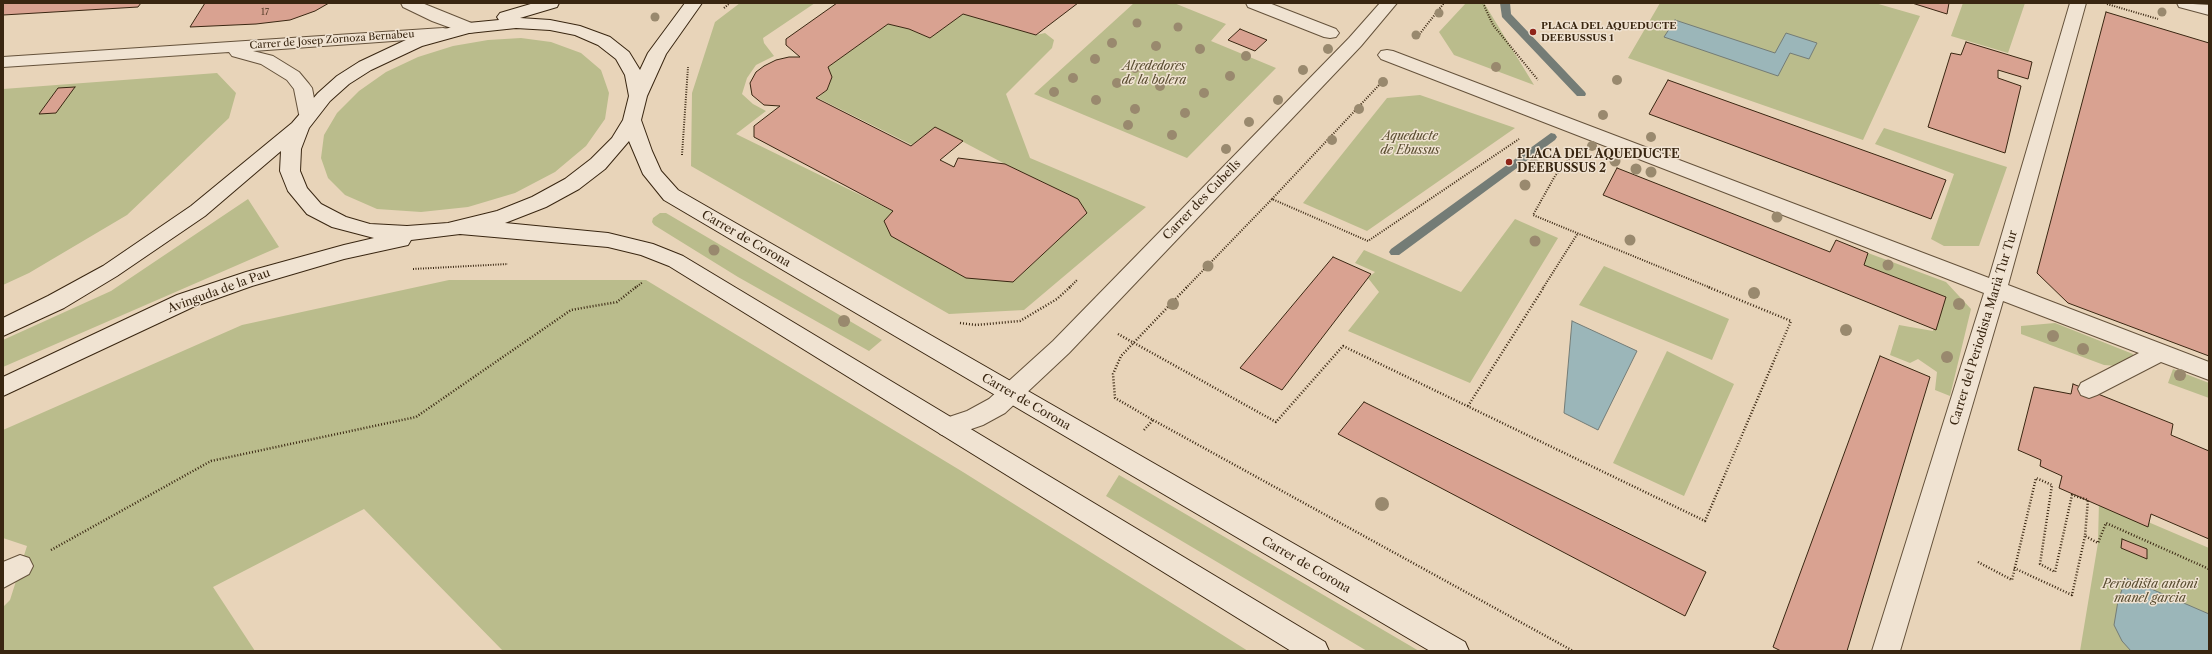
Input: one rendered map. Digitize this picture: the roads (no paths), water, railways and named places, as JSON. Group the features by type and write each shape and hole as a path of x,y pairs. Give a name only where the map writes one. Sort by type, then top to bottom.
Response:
{"street":[{"path":"409,3 438,17 474,27 551,3"},
{"path":"455,229 502,217 539,202 572,184 598,164 619,142 632,120 638,96 657,53 694,3"},
{"path":"1254,3 1330,33"},
{"name":"Carrer des Cubells","path":"948,427 975,418 997,406 1061,347 1088,317 1355,42 1389,3"},
{"name":"Carrer del Periodista Marià Tur Tur","path":"1886,651 1996,290 2078,3"},
{"path":"2185,3 2209,10"},
{"path":"3,328 56,302 110,271 157,240 216,196 304,120 343,80 365,66 396,50 443,33 474,27 516,23 550,25 580,31 604,41 623,56 634,75 638,96"},
{"name":"Carrer de Josep Zornoza Bernabeu","path":"3,62 443,33"},
{"name":"Carrer de Josep Zornoza Bernabeu","path":"221,47 267,60 293,76 303,88 304,120"},
{"path":"1393,57 2209,371"},
{"path":"304,120 291,149 290,171 298,191 314,209 339,222 370,230 407,233 455,229 520,231 608,240 646,249 676,261 1315,651"},
{"name":"Carrer de Corona","path":"632,120 642,151 653,174 671,195 1455,651"},
{"name":"Avinguda de la Pau","path":"3,387 186,301 246,280 344,252 455,229"},
{"path":"2089,389 2155,355"}],"water":[{"path":"1675,20 1775,53 1786,33 1817,43 1809,59 1790,53 1778,76 1664,37"},
{"path":"1572,321 1637,351 1598,430 1564,413"},
{"path":"2126,578 2209,614 2209,651 2131,651 2122,641 2114,625 2118,601"}],"waterway":[{"path":"1505,3 1506,15 1581,94"},
{"path":"1395,252 1551,137"}],"place":[{"name":"PLACA DEL AQUEDUCTE DEEBUSSUS 1","path":"1533,32"},
{"name":"PLACA DEL AQUEDUCTE DEEBUSSUS 2","path":"1509,162"}],"park label":[{"name":"Alrededores de la bolera","path":"1154,74"},
{"name":"Aqueducte de Ebussus","path":"1410,144"},
{"name":"Periodista antoni manel garcia","path":"2150,592"}]}
